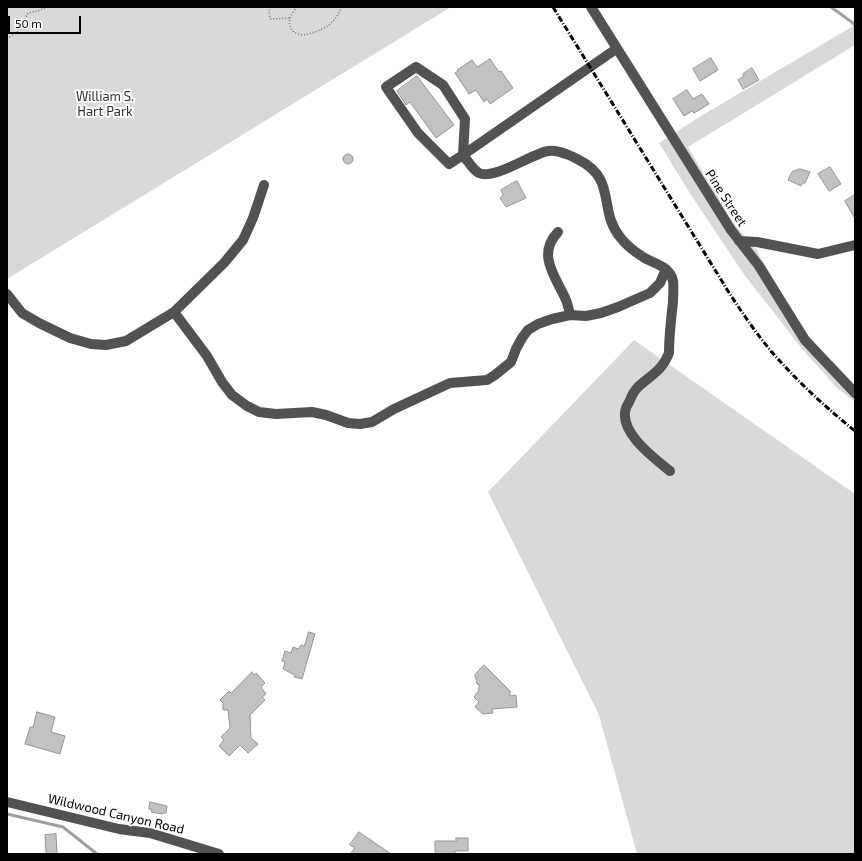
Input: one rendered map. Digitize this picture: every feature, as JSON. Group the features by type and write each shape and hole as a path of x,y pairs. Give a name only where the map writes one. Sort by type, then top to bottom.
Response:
{"street":[{"name":"Pine Street","path":"590,7 730,230 759,266 805,340 855,392"},
{"path":"616,49 463,155 449,164 418,133 386,87 416,67 443,85 465,119 463,155 474,169 480,173 490,174 513,166 537,154 549,150 567,154 584,162 594,169 602,181 609,215 620,238 644,258 666,269 673,281 669,353 659,370 633,391 625,409 625,420 629,430 646,450 670,471"},
{"path":"7,294 22,313 70,338 91,344 106,345 126,341 174,312 224,263 243,240 253,218 264,185"},
{"path":"558,232 552,238 547,249 548,262 567,302 570,315"},
{"path":"739,241 757,242 818,254 855,245"},
{"path":"174,312 207,356 222,382 232,395 247,406 260,412 276,414 312,412 348,423 360,424 372,422 394,409 450,383 487,380 511,362 516,348 528,330 538,324 552,319 570,315 586,316 601,313 650,293 660,283 666,269"},
{"name":"Wildwood Canyon Road","path":"7,802 119,829 150,833 220,854"}],"path":[{"path":"7,39 17,32 28,13 47,7"},
{"path":"271,7 269,9 269,16 271,19 290,18"},
{"path":"297,7 289,22 292,30 302,35 319,31 329,25 342,7"}],"green space":[{"name":"William S. Hart Park","path":"7,7 451,7 7,279"},
{"path":"855,25 855,45 688,147 734,224 756,249 794,317 811,341 855,385 855,402 837,388 803,350 743,273 691,195 659,143 701,116"},
{"path":"634,340 855,494 855,854 637,854 599,715 488,492"}],"building":[{"path":"711,58 718,70 700,81 693,69"},
{"path":"490,59 513,88 490,104 487,99 484,102 476,90 469,94 455,73 472,60 477,67"},
{"path":"752,68 759,80 743,89 738,80 744,76 743,74"},
{"path":"417,76 454,125 436,138 410,102 406,105 397,91"},
{"path":"687,90 693,99 702,94 709,104 694,113 692,111 684,116 673,99"},
{"path":"346,154 350,154 352,155 352,163 346,164 343,161 343,157"},
{"path":"830,167 841,184 829,191 818,174"},
{"path":"800,169 810,172 805,183 801,186 788,180 792,172"},
{"path":"517,181 526,198 506,207 500,198 503,195 501,190"},
{"path":"855,195 855,219 845,201"},
{"path":"309,632 315,634 302,679 294,677 295,675 283,669 285,662 282,661 285,651 291,653 293,647 298,649 301,645 304,646"},
{"path":"484,665 510,691 510,696 516,695 517,707 492,709 493,713 483,714 475,707 479,702 474,697 480,686 477,684 475,675"},
{"path":"252,672 254,675 256,673 265,683 261,687 266,694 262,697 265,700 250,715 251,738 258,744 248,753 240,745 229,756 219,746 224,740 221,737 230,728 228,710 223,710 223,703 220,700 229,691 231,693"},
{"path":"37,712 55,717 51,732 65,736 60,754 25,744 30,727 33,727"},
{"path":"150,802 167,806 166,813 162,814 151,812 152,810 149,809"},
{"path":"359,832 391,854 350,854 355,848 350,845"},
{"path":"56,834 57,854 46,854 45,835"},
{"path":"456,838 468,838 468,851 455,851 455,854 435,854 435,841 456,841"}],"waterway":[{"path":"831,7 855,26"},
{"path":"7,814 63,827 97,854"}],"railway":[{"path":"553,7 748,321 771,351 790,372 822,403 855,431"}]}
